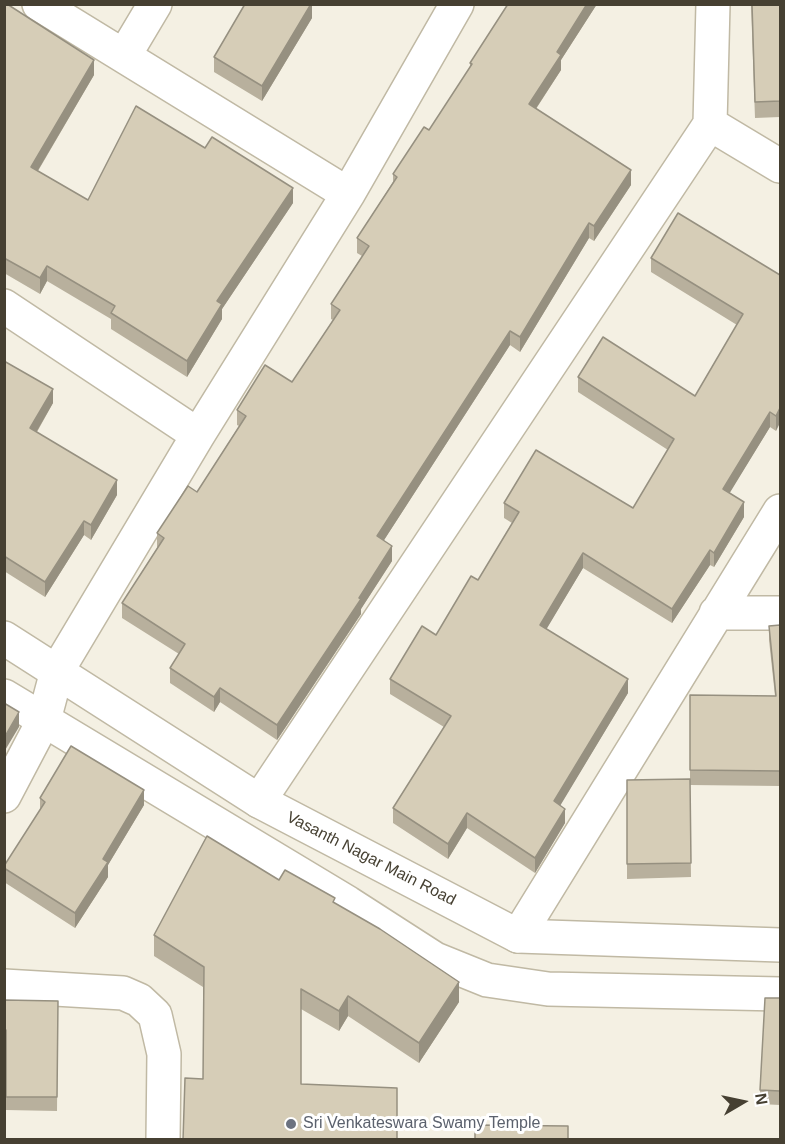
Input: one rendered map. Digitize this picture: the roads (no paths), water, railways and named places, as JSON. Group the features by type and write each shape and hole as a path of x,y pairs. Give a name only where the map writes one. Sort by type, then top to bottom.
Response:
{"street":[{"path":"39,4 348,195"},
{"path":"124,56 155,4"},
{"path":"4,796 44,720 57,671 198,435 348,195 457,4"},
{"path":"259,801 710,124 713,4"},
{"path":"710,124 780,166"},
{"path":"4,306 198,435"},
{"path":"518,936 780,511"},
{"path":"716,613 780,613"},
{"name":"Vasanth Nagar Main Road","path":"4,638 259,801 518,936 780,945"},
{"path":"4,696 348,903 435,959 487,980 548,989 780,994"},
{"path":"4,986 123,993 139,1000 155,1015 164,1054 164,1140"}],"place":[{"name":"Sri Venkateswara Swamy Temple","path":"291,1124"}]}
